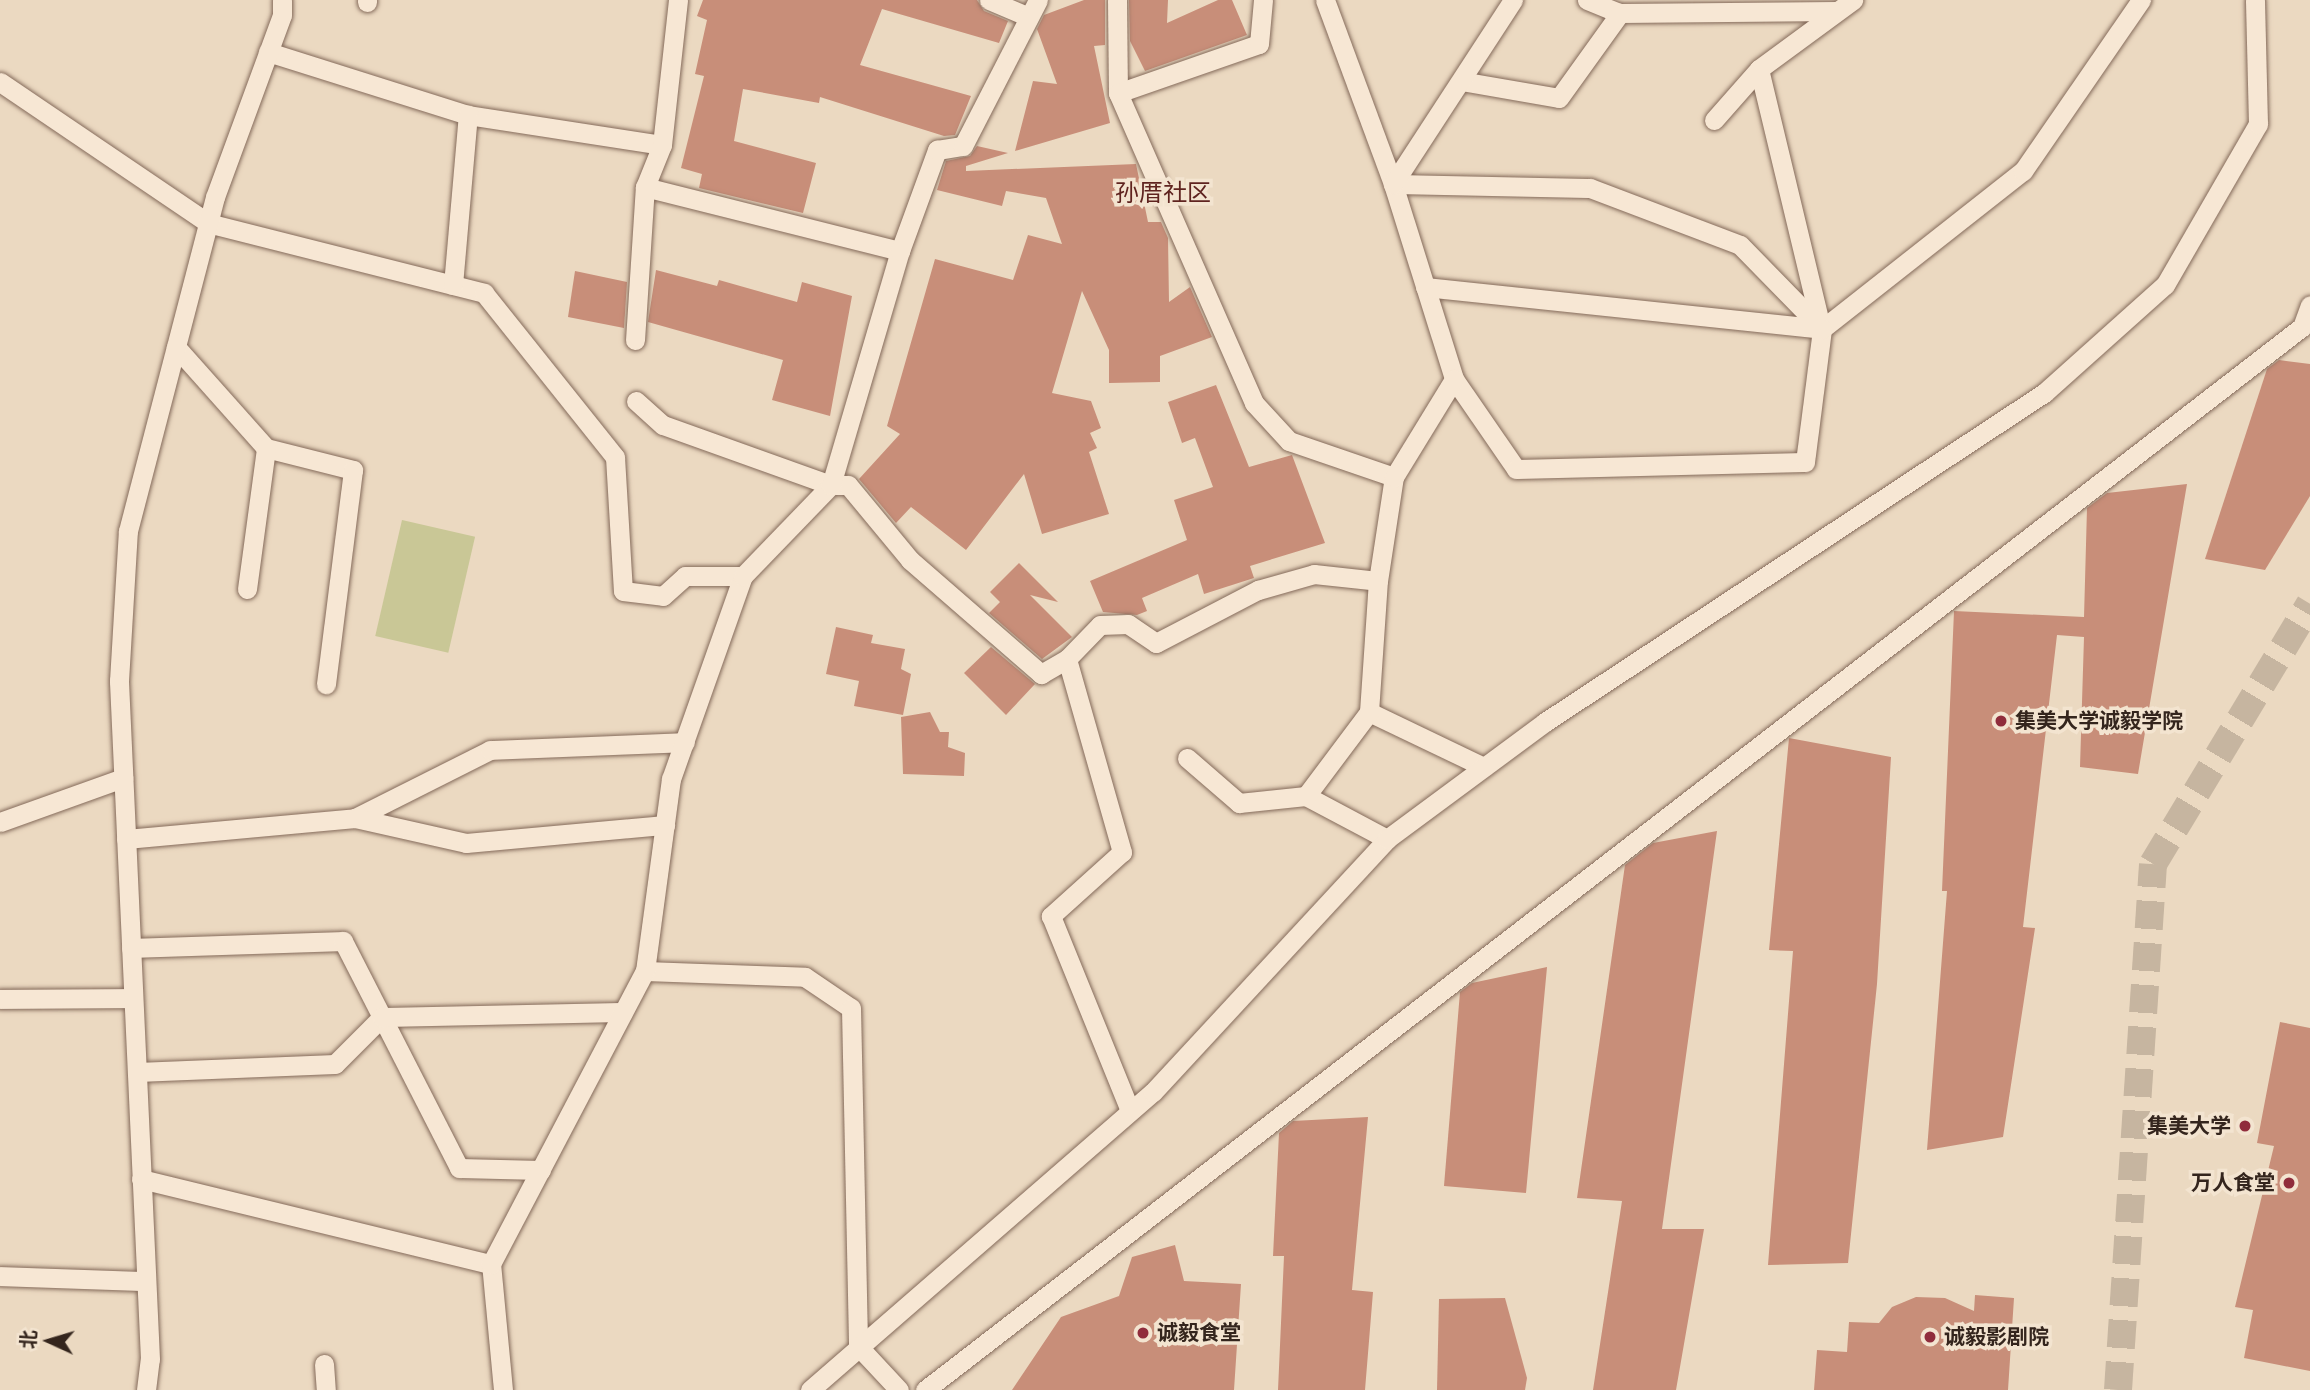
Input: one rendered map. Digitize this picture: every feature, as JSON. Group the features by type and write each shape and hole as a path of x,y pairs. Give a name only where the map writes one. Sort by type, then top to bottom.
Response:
{"street":[{"path":"146,1390 146,1281 119,681 128,531 208,223 268,52 282,0"},
{"path":"635,340 645,187 662,145 678,0"},
{"path":"503,1390 491,1264 645,971 671,779 743,576 831,485 900,251 937,150 963,146 1033,8 989,0"},
{"path":"1116,0 1118,93 1254,403 1289,441 1394,477"},
{"path":"1118,93 1259,44 1263,0"},
{"path":"1325,0 1393,184 1454,379 1516,469 1805,462 1822,329 1759,69"},
{"path":"1393,184 1513,0"},
{"path":"1587,0 1620,13 1845,6"},
{"path":"1425,287 1822,329 2024,170 2141,0"},
{"path":"810,1390 1130,1111 1387,839 1483,767 2044,393 2165,285 2258,124 2255,0"},
{"path":"1714,120 1759,69 1845,6"},
{"path":"1461,80 1559,98 1620,13"},
{"path":"268,52 468,115 662,145"},
{"path":"0,82 208,223 485,293 615,457 623,591 663,596 685,576 743,576"},
{"path":"453,285 468,115"},
{"path":"1393,184 1590,188 1740,245 1822,329"},
{"path":"645,187 900,251"},
{"path":"925,1390 2306,328 2310,305"},
{"path":"176,347 266,447 353,470 326,684"},
{"path":"1306,796 1369,712 1378,580 1394,477 1454,379"},
{"path":"636,401 663,425 831,485 848,485 910,560 1041,674 1067,659 1100,625 1128,624 1156,643 1258,590 1302,577 1378,580"},
{"path":"247,589 266,447"},
{"path":"1067,659 1122,852 1051,916 1130,1111"},
{"path":"1369,712 1483,767"},
{"path":"355,818 491,750 685,742"},
{"path":"1187,758 1239,803 1306,796 1387,839"},
{"path":"0,822 123,778"},
{"path":"126,839 355,818 466,843 665,825"},
{"path":"131,948 343,941 460,1168 541,1170"},
{"path":"645,971 805,977 851,1008 858,1346 899,1390"},
{"path":"0,999 133,998"},
{"path":"137,1072 335,1064 382,1017 623,1012"},
{"path":"142,1179 491,1264"},
{"path":"0,1276 146,1281"},
{"path":"324,1364 326,1390"}],"shaded area":[{"path":"402,520 475,537 448,653 375,636"}],"building":[{"path":"703,0 977,0 984,11 1008,21 999,43 882,9 860,65 971,96 955,135 944,136 820,97 819,103 743,89 734,141 816,163 803,213 699,188 702,174 681,168 704,76 695,74 707,20 697,16"},
{"path":"1084,0 1105,0 1105,45 1094,46 1110,123 1015,151 1033,81 1057,84 1037,29 1044,15"},
{"path":"1129,0 1168,0 1167,23 1218,0 1232,0 1247,35 1145,71 1130,41"},
{"path":"977,146 1008,153 966,166 966,171 1136,164 1148,222 1161,222 1168,238 1169,302 1190,287 1212,337 1160,356 1160,382 1109,383 1109,350 1082,291 1052,393 1091,401 1101,428 1090,433 1097,448 1089,452 1109,514 1042,534 1024,474 966,550 911,507 896,523 859,479 900,434 887,426 935,259 1013,280 1028,235 1062,244 1046,198 1006,191 1002,206 937,190 946,161 970,156"},
{"path":"656,270 717,286 719,280 797,302 802,282 852,296 830,416 772,400 783,360 648,322"},
{"path":"575,271 627,282 624,328 568,317"},
{"path":"2279,360 2310,364 2310,496 2265,570 2205,559 2267,369"},
{"path":"1216,385 1249,467 1292,455 1325,543 1250,566 1254,578 1204,594 1198,574 1142,598 1147,611 1137,615 1103,612 1090,581 1187,540 1174,500 1213,487 1195,438 1182,443 1168,402"},
{"path":"2187,484 2138,774 2080,767 2084,637 2057,635 2023,927 2035,928 2003,1137 1927,1150 1947,891 1942,891 1954,611 2084,617 2087,508 2107,493"},
{"path":"1019,563 1058,602 1030,595 1072,637 1042,659 989,613 1000,602 990,592"},
{"path":"836,627 873,635 871,643 905,649 901,669 911,674 903,715 854,706 859,681 826,674"},
{"path":"991,647 1035,684 1006,715 964,673"},
{"path":"930,712 940,732 949,732 948,747 965,753 964,776 903,774 901,717"},
{"path":"1789,738 1891,757 1877,984 1848,1263 1768,1265 1793,951 1769,950"},
{"path":"1717,831 1662,1229 1704,1229 1676,1390 1593,1390 1622,1201 1577,1198 1625,865 1653,843"},
{"path":"1547,967 1526,1193 1444,1186 1460,992 1472,983"},
{"name":"万人食堂","path":"2280,1022 2310,1028 2310,1371 2244,1358 2253,1310 2235,1307 2274,1146 2257,1143"},
{"path":"1368,1117 1352,1290 1373,1292 1365,1390 1278,1390 1284,1256 1273,1256 1279,1133 1293,1121"},
{"name":"诚毅食堂","path":"1175,1245 1184,1281 1241,1284 1234,1390 1012,1390 1061,1317 1119,1296 1132,1257"},
{"name":"诚毅影剧院","path":"1975,1295 2014,1298 2008,1390 1814,1390 1817,1350 1847,1352 1849,1322 1879,1323 1892,1307 1916,1297 1945,1298 1974,1311"},
{"path":"1505,1298 1527,1378 1525,1390 1437,1390 1439,1299"}],"tunnel":[{"path":"2118,1390 2153,864 2310,604"}],"place":[{"name":"集美大学诚毅学院","path":"2001,721"},
{"name":"集美大学","path":"2245,1126"},
{"name":"万人食堂","path":"2289,1183"},
{"name":"诚毅食堂","path":"1143,1333"},
{"name":"诚毅影剧院","path":"1930,1337"}],"district":[{"name":"孙厝社区","path":"1163,193"}]}
